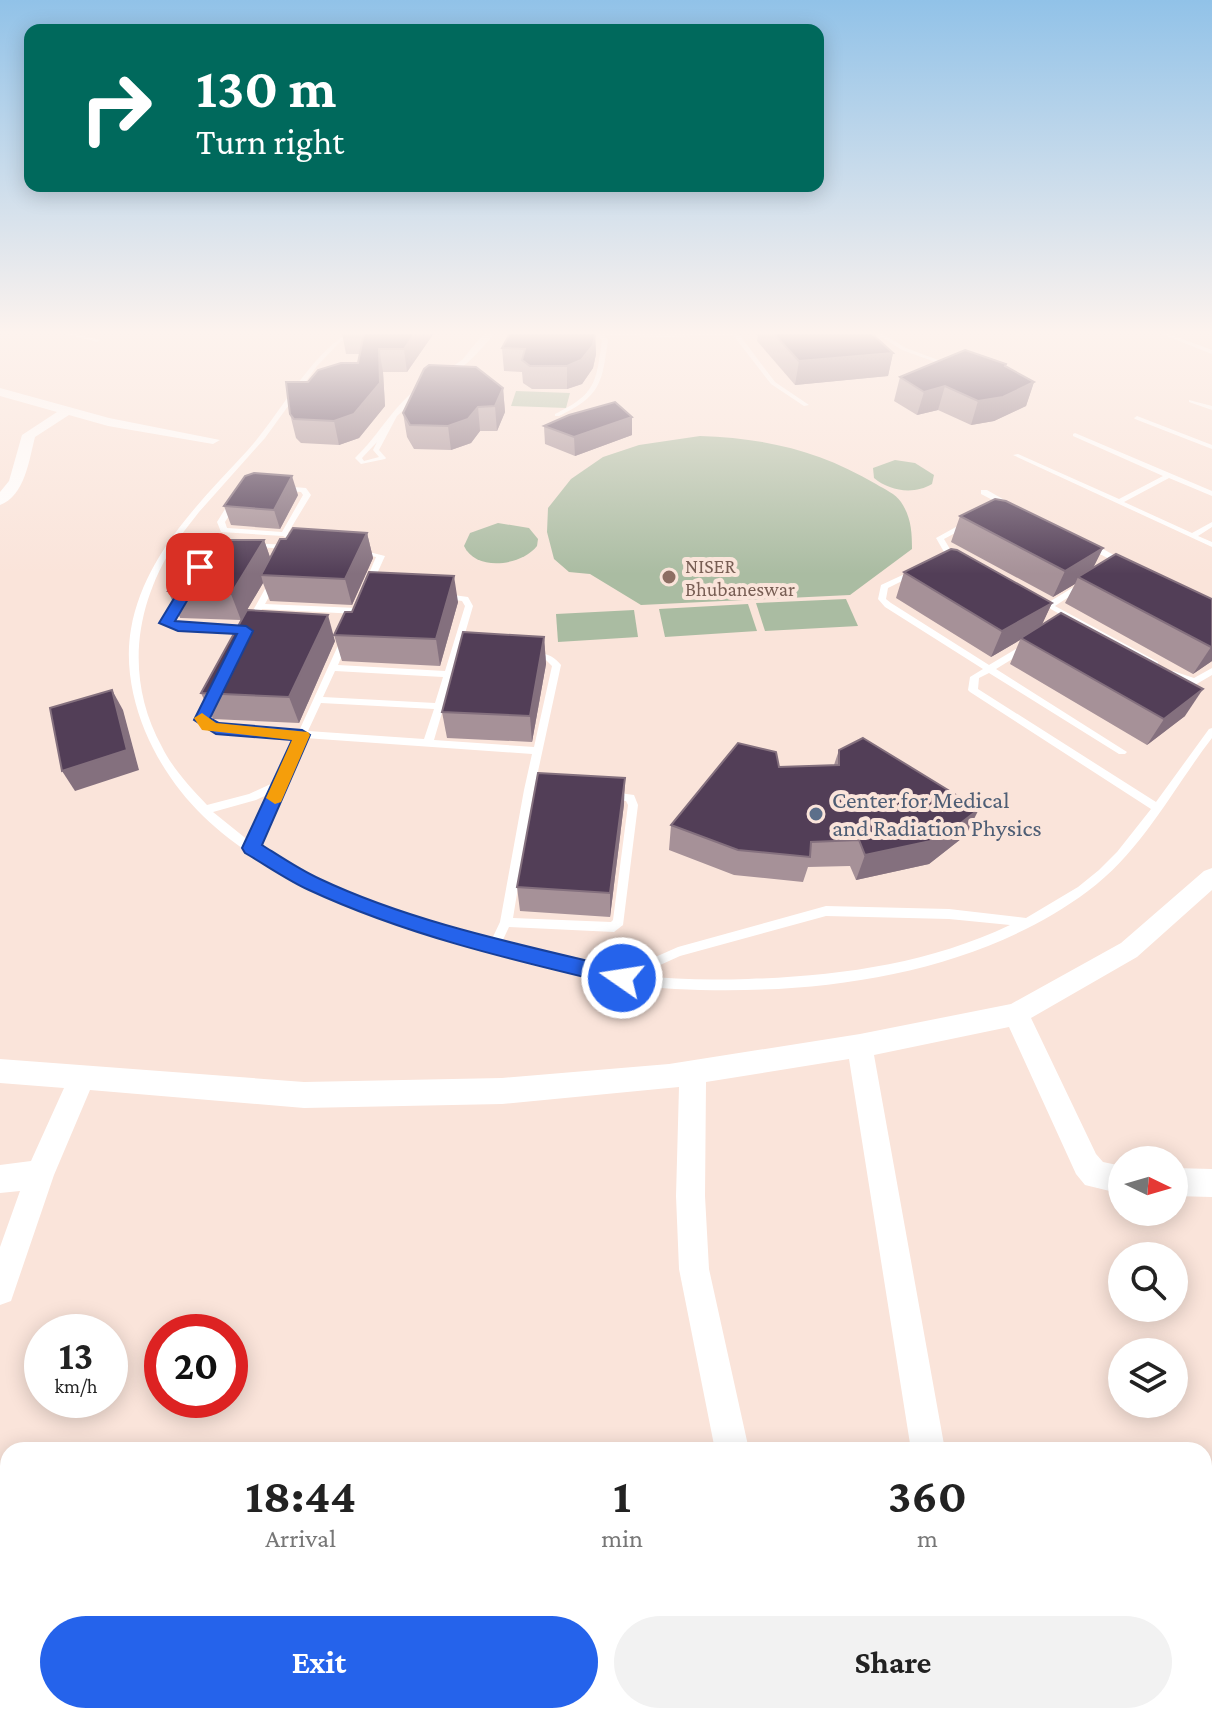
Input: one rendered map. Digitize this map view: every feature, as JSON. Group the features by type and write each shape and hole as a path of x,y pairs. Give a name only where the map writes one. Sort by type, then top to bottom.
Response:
{"street":[{"path":"0,501 16,482 29,435 63,413"},
{"path":"77,413 148,431 213,440"},
{"path":"0,1071 304,1095 502,1091 693,1072 860,1046 1016,1014 1129,950 1212,877"},
{"path":"1016,1014 1086,1164 1095,1175 1108,1177"},
{"path":"860,1046 927,1442"},
{"path":"693,1072 689,1187 694,1271 705,1342 730,1442"},
{"path":"0,1290 40,1174 82,1078"},
{"path":"0,1179 40,1174"},
{"path":"1188,1182 1212,1183"}],"lane":[{"path":"280,413 206,499 147,587 133,633 132,671 145,727 160,756 204,810 251,848 313,884 494,947 622,978 674,984 745,985 867,976 953,957 1027,922 1081,891 1122,857 1212,731"},
{"path":"390,413 371,449 358,458 363,463 383,458 376,450 395,413"},
{"path":"1137,418 1212,447"},
{"path":"1075,435 1212,494"},
{"path":"1016,455 1212,545"},
{"path":"1119,502 1168,476"},
{"path":"271,488 303,490 307,495 284,534"},
{"path":"984,492 1025,513"},
{"path":"239,494 221,522 224,530 284,534 293,538 293,547 285,561"},
{"path":"970,563 947,550 940,538 977,519"},
{"path":"1193,536 1212,524"},
{"path":"175,541 308,548"},
{"path":"1080,541 1117,564 1134,568"},
{"path":"340,550 372,552 381,556 366,591 381,592"},
{"path":"924,569 884,587 882,599 1122,752"},
{"path":"239,644 279,572"},
{"path":"1049,606 1094,578"},
{"path":"1023,591 1183,679 1195,682 1212,671"},
{"path":"184,592 167,618 170,625 261,631"},
{"path":"428,743 469,601 461,597 429,595"},
{"path":"352,623 361,601"},
{"path":"260,606 357,611"},
{"path":"251,848 346,636 332,635"},
{"path":"1029,645 972,683 980,696 1158,808"},
{"path":"455,652 471,653"},
{"path":"494,947 506,922 529,790 557,665 548,657 517,656"},
{"path":"332,668 449,674"},
{"path":"217,685 202,713 202,720 207,726 538,751"},
{"path":"318,700 439,706"},
{"path":"204,810 252,797 281,784"},
{"path":"529,790 543,791"},
{"path":"506,922 614,927 619,922 633,805 630,798 601,795"},
{"path":"622,978 678,952 826,911 949,914 1027,922"}],"green space":[{"path":"700,436 791,448 855,473 890,492 901,502 910,524 912,549 850,595 641,605 590,574 569,572 554,559 547,532 548,508 571,479 603,457 639,445"},
{"path":"895,460 915,463 934,475 932,484 917,490 902,490 874,478 873,468"},
{"path":"498,523 529,528 538,539 537,546 530,553 510,562 478,560 464,546 470,533"},
{"path":"846,599 858,626 765,631 756,603"},
{"path":"748,604 757,631 665,637 659,609"},
{"path":"634,610 638,637 558,642 556,614"}],"building":[{"path":"354,413 334,421 294,419 290,414"},
{"path":"403,413 473,413 468,419 448,426 410,425"},
{"path":"628,413 632,417 574,437 544,426 569,415"},
{"path":"254,473 292,476 274,510 224,506 245,476"},
{"path":"995,499 1006,501 1103,548 1065,571 960,516"},
{"path":"293,528 367,533 345,579 261,575 280,539 286,539"},
{"path":"203,540 264,540 231,594 168,591"},
{"path":"951,549 1052,603 1002,631 904,572"},
{"path":"1116,554 1212,599 1212,647 1078,577"},
{"path":"369,572 454,576 436,639 334,635 345,612 352,612"},
{"path":"247,610 328,615 289,697 201,693"},
{"path":"1061,613 1203,689 1164,719 1021,638"},
{"path":"463,632 544,637 530,716 442,712"},
{"path":"112,690 127,750 62,771 50,708"},
{"name":"Center for Medical and Radiation Physics","path":"863,738 979,809 940,839 865,855 859,840 811,842 810,857 738,850 671,825 738,743 776,752 779,767 839,765 839,750"},
{"path":"538,773 625,778 610,893 517,887"}],"slow traffic":[{"path":"202,718 207,726 216,728 302,735 275,798"}],"place":[{"name":"NISER Bhubaneswar","path":"669,577"},
{"name":"Center for Medical and Radiation Physics","path":"816,814"}],"route":[{"path":"200,567 166,623 178,627 246,631 202,713 202,720 207,726 216,728 302,735 251,848 313,884 360,903 494,947 622,978"}]}
